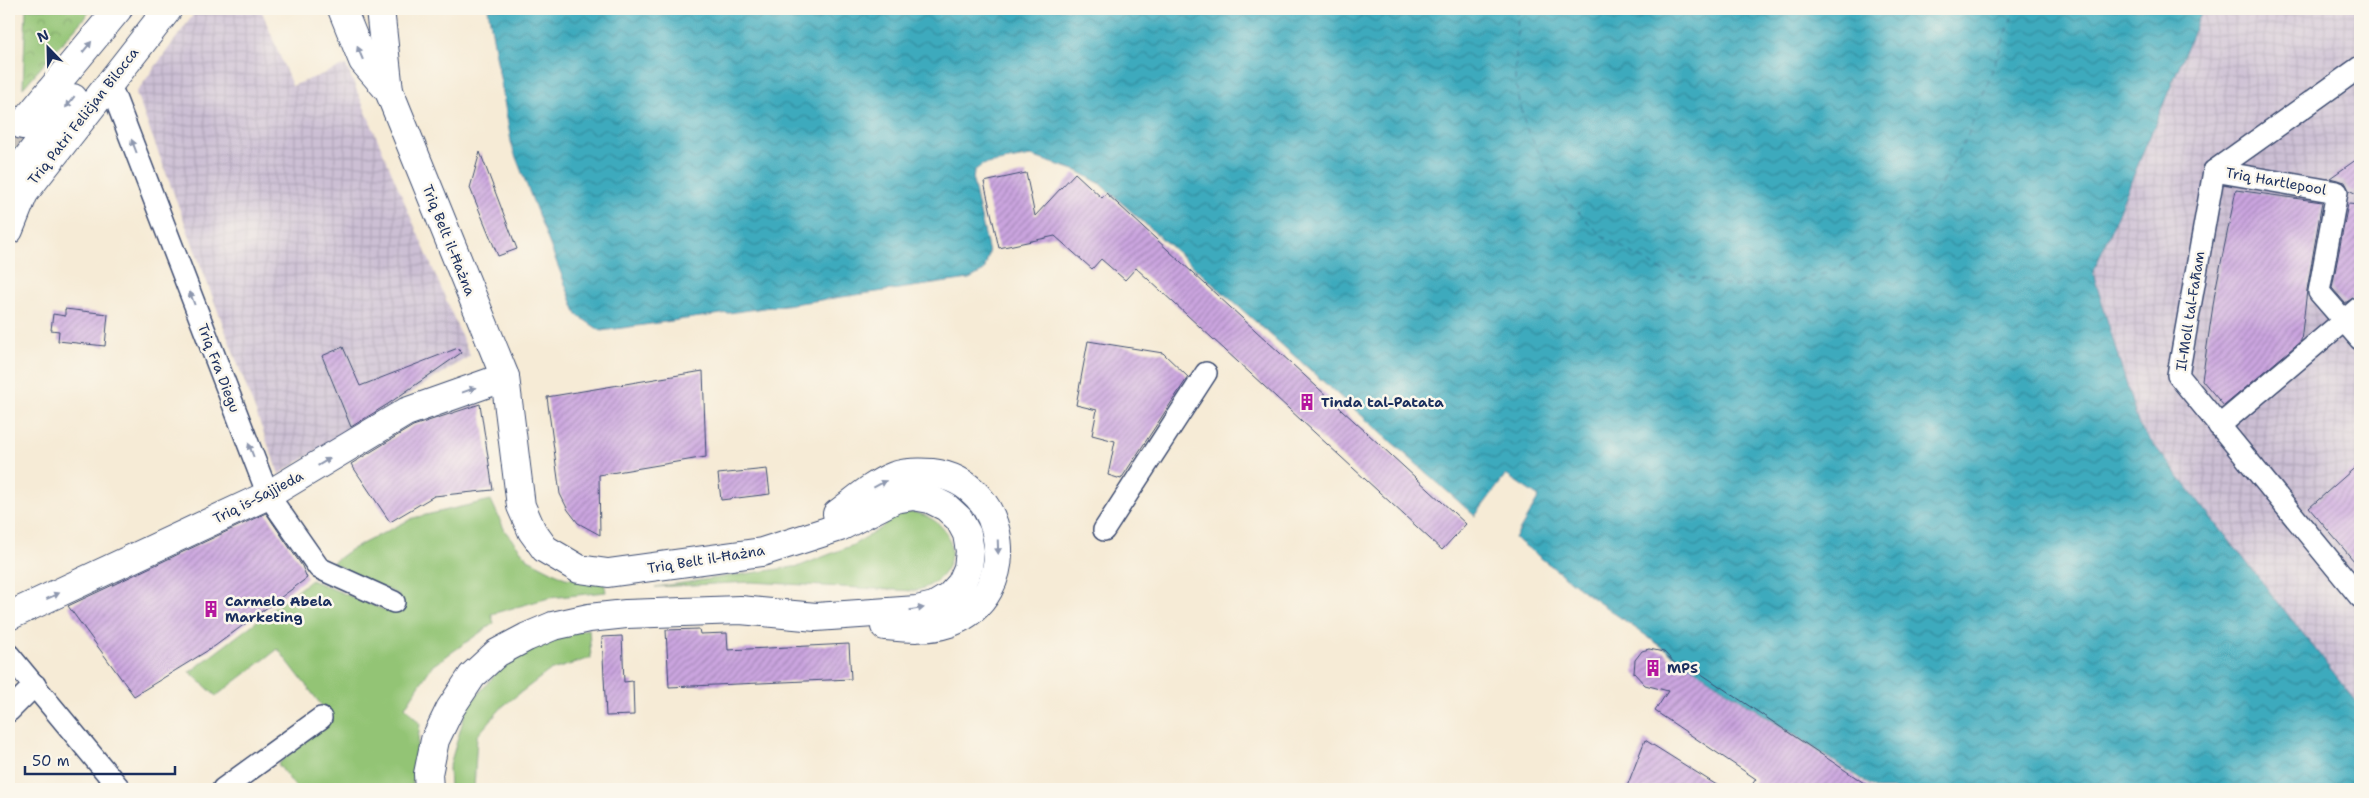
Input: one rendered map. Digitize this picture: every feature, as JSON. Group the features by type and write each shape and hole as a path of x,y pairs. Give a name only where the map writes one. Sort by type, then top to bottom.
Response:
{"main road":[{"path":"22,125 118,9"},
{"path":"9,182 144,9"},
{"name":"Triq Patri Feliċjan Bilocca","path":"9,230 24,193 168,9"},
{"path":"342,9 363,61 389,91"},
{"name":"Triq Belt il-Ħażna","path":"380,9 389,91 505,377 521,506 532,531 545,549 579,569 608,574 762,552 840,527 896,499 913,496 930,499 946,507 959,519 967,534 970,551 968,568 961,584 949,597 934,606 917,610 816,617 740,610 626,614 590,618 553,626 527,637 497,653 472,676 450,709 435,740 428,774 429,789"},
{"name":"Triq is-Sajjieda","path":"9,616 268,495 406,412 505,377"}],"street":[{"path":"2214,171 2360,66"},
{"name":"Triq Fra Diegu","path":"109,82 268,495 320,568 394,602"},
{"name":"Triq Hartlepool","path":"2214,171 2338,192 2319,292 2353,313"},
{"name":"Il-Moll tal-Faħam","path":"2214,171 2178,375 2360,597"},
{"path":"2219,426 2353,313 2360,339"},
{"path":"1104,530 1206,373"},
{"path":"9,655 120,789"},
{"path":"9,711 35,685"},
{"path":"223,789 321,718"}],"shaded area":[{"path":"200,9 261,9 292,86 346,65 470,356 279,474 136,93 196,11"},
{"path":"2203,9 2360,9 2360,706 2139,426 2093,273"}],"green space":[{"path":"26,9 92,9 23,88"},
{"path":"12,117 33,133 9,161 9,137"},
{"path":"491,500 505,531 528,559 565,578 604,582 606,592 549,598 491,614 494,623 432,666 405,707 420,724 412,789 297,789 278,764 332,719 278,649 216,696 190,672 311,580 389,612 399,595 332,563 350,550 413,518"},
{"path":"912,512 929,518 941,527 949,538 951,551 949,564 942,575 930,585 914,591 751,582 655,587 800,566 853,545 880,529 889,520 901,514"},
{"path":"589,629 591,658 549,671 503,706 477,736 474,789 450,789 449,768 467,707 505,663 552,636"}],"water":[{"path":"488,9 2203,9 2093,273 2139,426 2360,706 2360,789 1876,789 1685,663 1591,597 1515,538 1539,497 1506,475 1475,516 1099,183 1077,171 1031,156 982,165 974,171 973,181 989,253 984,271 969,279 601,331 577,315 512,147"}],"building":[{"path":"480,152 517,249 498,256 470,188"},
{"path":"2360,157 2360,196 2349,190 2345,182 2330,178"},
{"name":"Tinda tal-Patata","path":"1026,173 1035,216 1075,173 1102,198 1106,193 1466,524 1442,550 1136,268 1125,280 1101,259 1092,269 1055,236 999,248 984,182"},
{"path":"2236,190 2322,202 2307,290 2301,341 2224,406 2202,380 2215,292"},
{"path":"2348,204 2360,205 2360,294 2345,303 2332,288"},
{"path":"65,309 108,314 105,346 58,341 59,331 51,330 53,314 65,316"},
{"path":"1088,341 1163,353 1188,377 1121,479 1108,475 1115,441 1092,435 1097,410 1076,405"},
{"path":"343,347 360,386 458,348 461,353 388,404 351,427 322,356"},
{"path":"703,371 706,457 599,475 600,535 578,523 568,510 560,494 547,397"},
{"path":"480,404 493,490 434,496 390,522 351,464 413,426"},
{"path":"2360,463 2360,568 2309,508"},
{"path":"767,469 770,494 721,500 718,474"},
{"path":"266,513 302,566 307,578 215,646 134,696 68,606"},
{"path":"699,629 700,634 727,633 728,650 849,644 851,679 669,687 666,630"},
{"path":"622,636 624,682 633,681 634,715 606,716 602,637"},
{"path":"1649,649 1664,652 1681,670 1685,663 1873,789 1749,789 1756,779 1655,711 1668,691 1645,685 1634,673 1635,660 1642,651"},
{"path":"1645,740 1723,789 1626,789"}],"ferry route":[{"path":"1518,9 1515,81 1526,128 1562,196 1601,235 1663,271 1733,286 1780,285 1827,273 1878,247 1933,198 1968,135 2015,9"}],"tunnel":[{"path":"9,143 22,125"}],"place":[{"name":"Tinda tal-Patata","path":"1307,402"},
{"name":"Carmelo Abela Marketing","path":"211,609"},
{"name":"MPS","path":"1653,668"}]}
